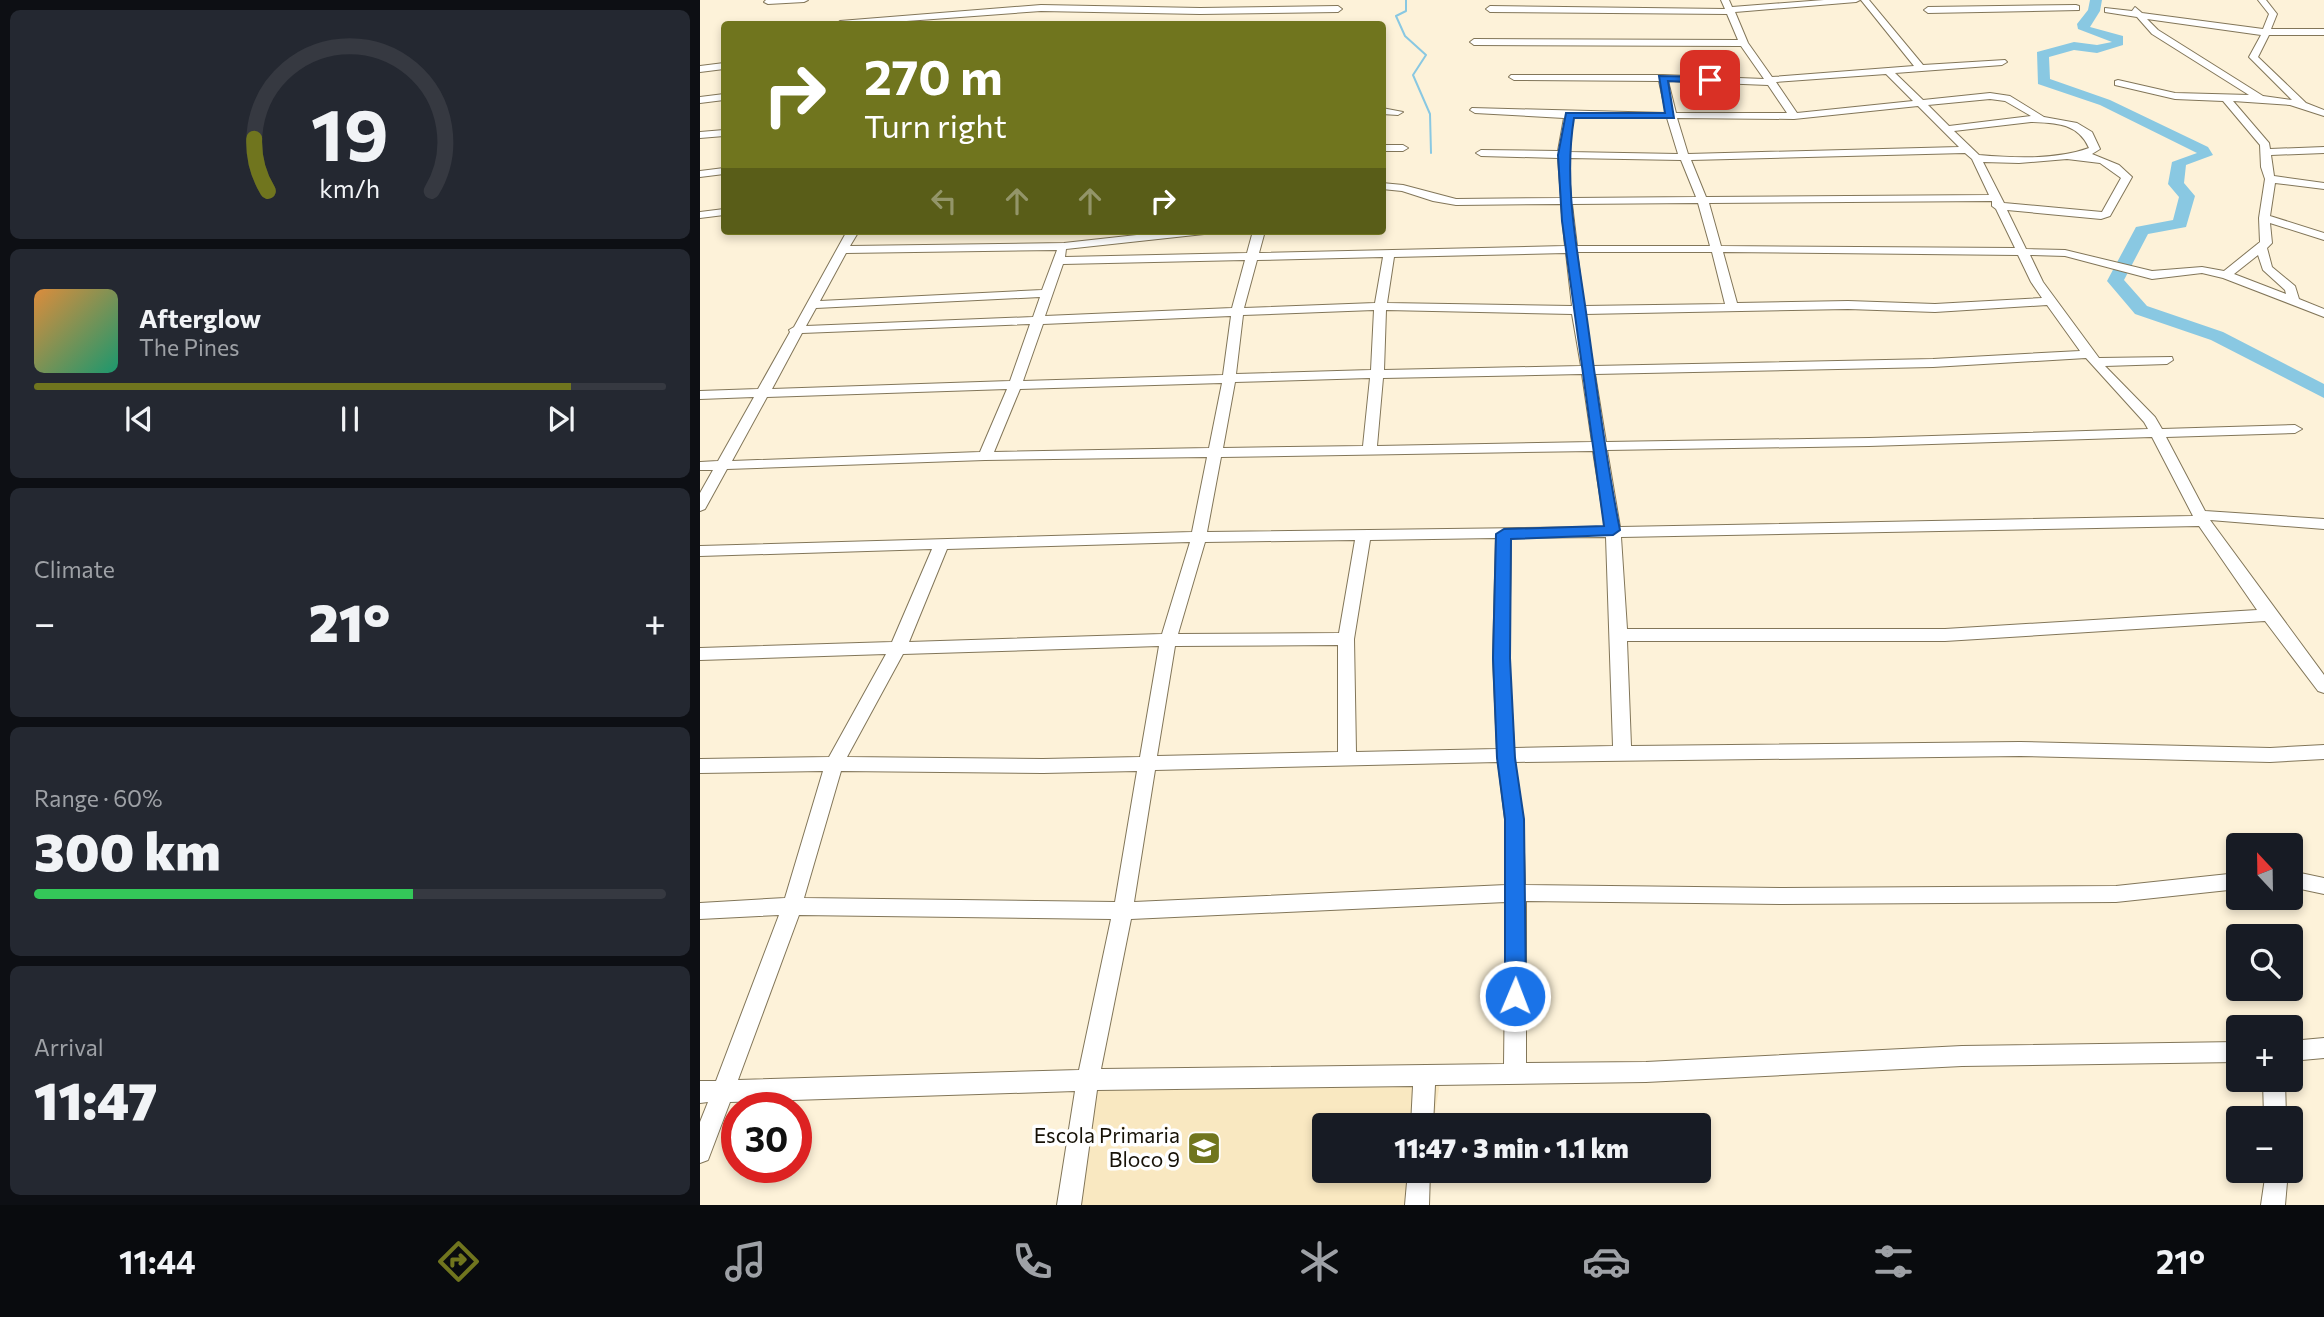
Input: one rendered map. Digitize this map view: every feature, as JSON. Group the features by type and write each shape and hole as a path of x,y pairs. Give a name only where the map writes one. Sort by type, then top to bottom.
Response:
{"street":[{"path":"768,2 804,0"},
{"path":"1490,9 1728,7 1856,0"},
{"path":"1865,0 1920,68"},
{"path":"1920,0 1938,22"},
{"path":"2127,0 2155,32 2261,99"},
{"path":"2262,0 2273,14 2267,33 2253,57 2304,105"},
{"path":"951,21 961,1"},
{"path":"1728,7 1744,43 1794,116"},
{"path":"878,21 1041,8 1200,11 1338,9"},
{"path":"1928,10 2076,8"},
{"path":"2108,10 2137,12 2267,33 2324,32"},
{"path":"1194,21 1200,11"},
{"path":"1474,42 1744,43"},
{"path":"1514,77 1771,81 2002,62"},
{"path":"700,69 721,66"},
{"path":"1889,72 1972,154 2021,252 2050,301 2093,358 2150,420 2201,518 2269,615 2324,687"},
{"path":"1663,78 1670,116 1702,200 1732,307"},
{"path":"2118,83 2176,96 2261,99 2304,105 2324,113"},
{"path":"1475,110 1569,115 1794,116 1997,96 2007,98 2039,117"},
{"path":"700,100 721,97"},
{"path":"2226,98 2264,142 2270,179 2264,218 2268,238 2261,248 2226,275"},
{"path":"1386,111 1398,111"},
{"path":"1569,115 1563,155 1566,200 1574,249 1578,310 1613,530 1622,753"},
{"path":"1949,129 2039,117 2065,122 2088,135 2095,147 2084,153"},
{"path":"700,135 721,133"},
{"path":"1386,148 1403,148"},
{"path":"2265,152 2324,150"},
{"path":"1386,186 1404,186 1441,201 1995,202 2096,217 2106,214 2127,177 2102,158 2084,153 2020,160 1972,154 1684,157 1481,153"},
{"path":"700,174 721,171"},
{"path":"2270,179 2324,186"},
{"path":"700,215 721,212"},
{"path":"2264,218 2324,237"},
{"path":"700,506 795,330 850,235"},
{"path":"841,250 1028,247 1053,240 1137,235"},
{"path":"1069,1205 1088,1080 1123,911 1168,640 1199,537 1229,380 1237,313 1258,235"},
{"path":"985,456 1015,385 1059,261 1053,240"},
{"path":"1059,261 1574,249 1920,248 2065,253 2152,275 2202,270 2226,275 2324,313"},
{"path":"2261,248 2267,268 2291,289 2293,299"},
{"path":"1370,448 1380,306 1389,253"},
{"path":"810,305 1048,293"},
{"path":"795,330 1380,306 1578,310 1848,305 1935,309 2050,301"},
{"path":"700,395 1377,374 1589,372 2093,358 2167,360"},
{"path":"700,466 985,456 1215,455 1370,448 1599,447 2158,436 2295,429"},
{"path":"700,551 1199,537 1790,530 2201,518 2324,524"},
{"path":"1504,534 1501,658 1506,758 1514,819 1515,1073"},
{"path":"1347,759 1346,639 1363,535"},
{"path":"700,1152 710,1092 792,906 834,764 899,646 941,545"},
{"path":"1619,635 1945,635 2269,615"},
{"path":"700,653 747,654 899,646 1168,640 1346,639"},
{"path":"700,766 834,764 963,767 1506,758 1622,753 2020,749 2270,755 2324,752"},
{"path":"700,911 792,906 1123,911 1516,893 1782,896 2116,894 2226,882"},
{"path":"2303,882 2324,886"},
{"path":"2303,1050 2324,1048"},
{"path":"710,1092 1088,1080 1646,1072 1962,1056 2226,1052"},
{"path":"1423,1113 1425,1075"},
{"path":"1417,1205 1418,1183"},
{"path":"2273,1205 2276,1183"}],"shaded area":[{"name":"Escola Primaria Bloco 9","path":"1443,1065 1435,1113 1312,1113 1312,1183 1424,1183 1420,1205 1075,1205 1095,1072"}],"waterway":[{"path":"1406,0 1406,11 1396,16 1405,36 1426,55 1413,75 1430,114 1431,153"},
{"path":"2096,0 2094,11 2083,24 2084,29 2119,39 2117,45 2097,49 2074,46 2042,55 2043,81 2085,94 2125,111 2203,150 2206,155 2179,162 2176,184 2187,196 2180,224 2142,230 2115,281 2141,310 2217,336 2324,392"}],"place":[{"name":"Escola Primaria Bloco 9","path":"1204,1148"}],"route":[{"path":"1515,996 1514,819 1506,758 1501,658 1504,534 1613,530 1578,310 1574,249 1568,221 1563,155 1569,115 1670,116 1663,78 1710,80"}]}
